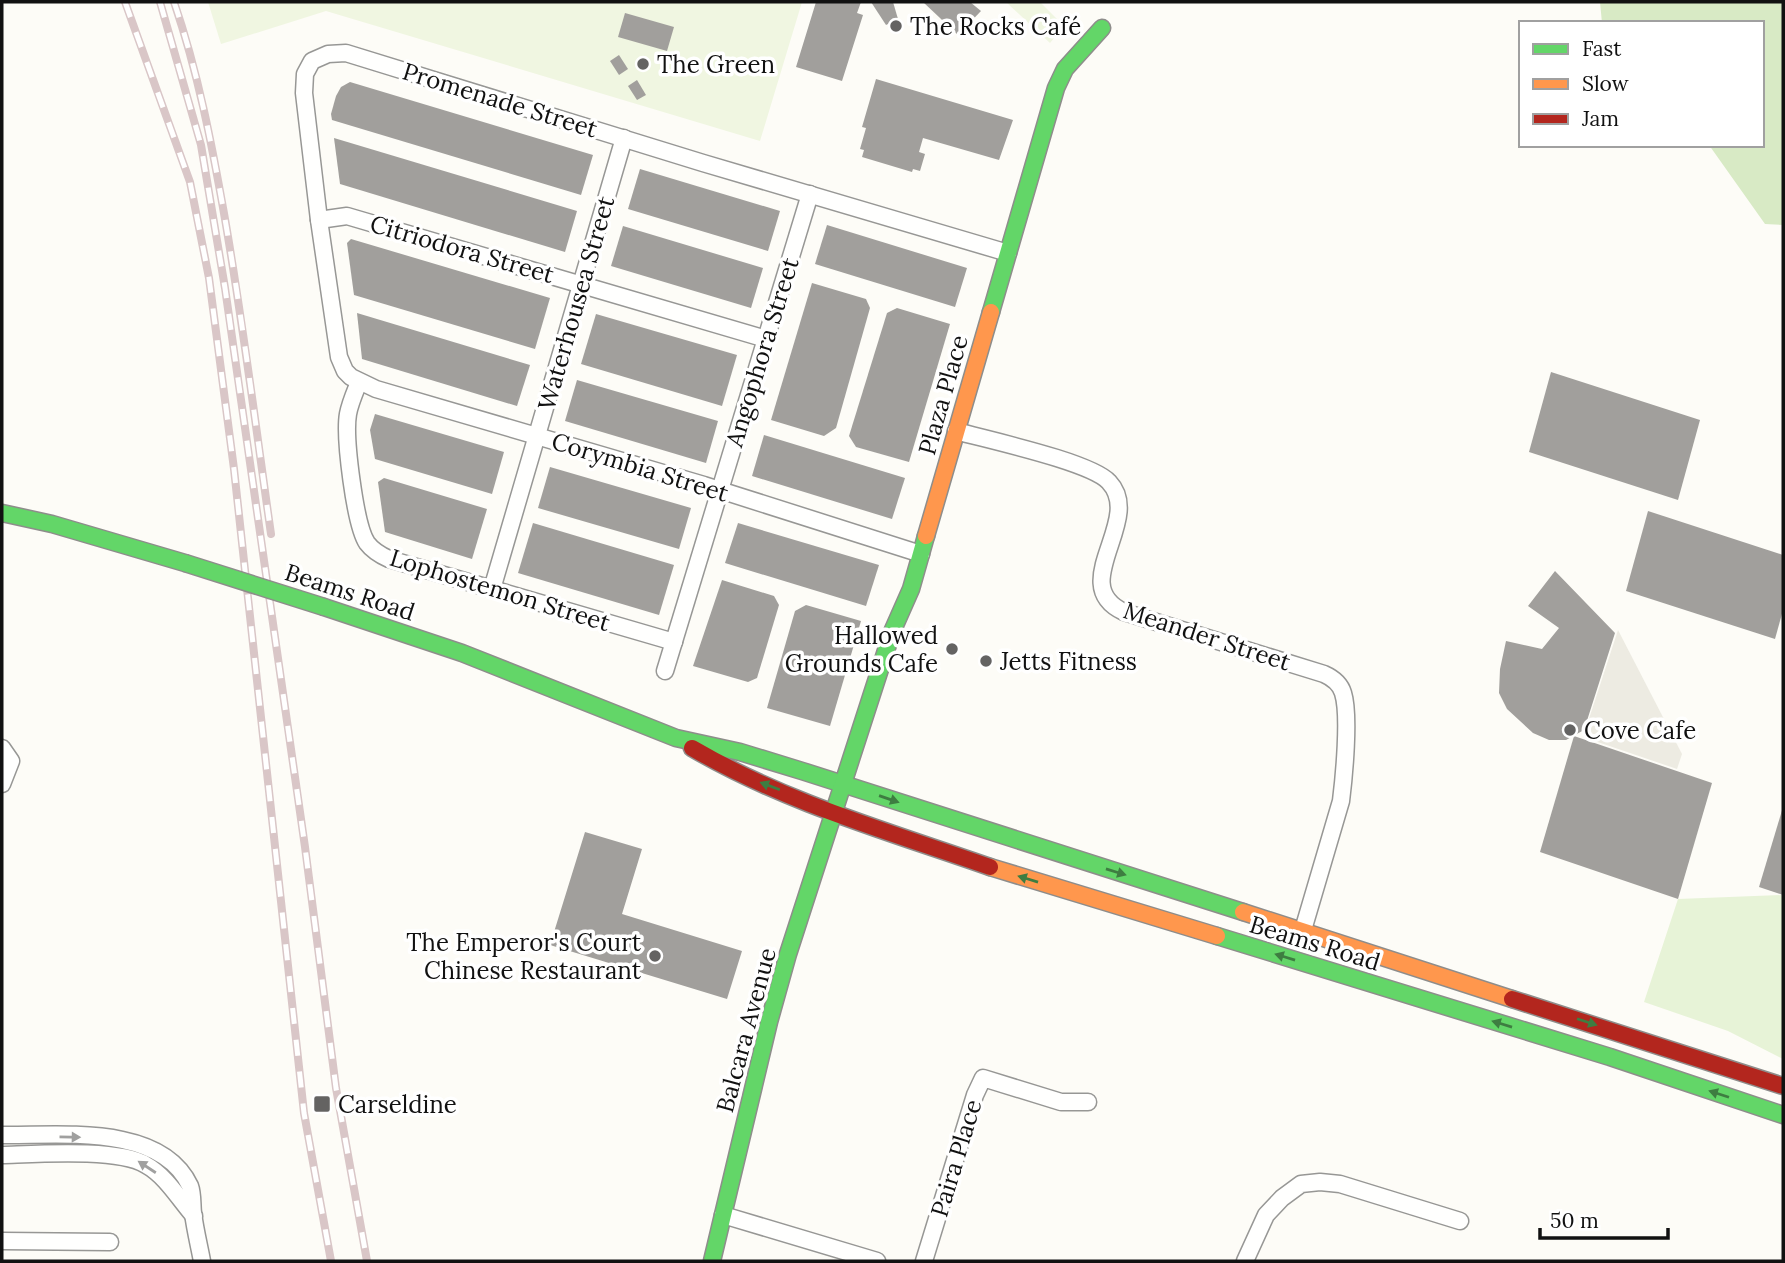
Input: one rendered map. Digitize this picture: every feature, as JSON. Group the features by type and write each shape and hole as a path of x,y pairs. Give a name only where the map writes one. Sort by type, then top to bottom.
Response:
{"main road":[{"name":"Plaza Place","path":"844,784 892,632 911,589 1056,88 1065,69 1102,28"},
{"name":"Beams Road","path":"2,513 52,524 185,564 462,653 676,738 731,771 833,812 990,867 1610,1057 1783,1115"},
{"name":"Beams Road","path":"676,738 740,752 844,784 1783,1086"},
{"path":"833,812 844,784"},
{"name":"Balcara Avenue","path":"712,1261 769,1022 833,812"}],"street":[{"name":"Promenade Street","path":"359,382 345,371 338,357 318,220 304,83 305,74 312,61 328,54 346,53 1008,253"},
{"name":"Waterhousea Street","path":"492,589 624,138"},
{"name":"Angophora Street","path":"665,671 810,194"},
{"name":"Citriodora Street","path":"318,220 347,216 766,339"},
{"name":"Corymbia Street","path":"359,382 385,392 720,490 921,554"},
{"name":"Lophostemon Street","path":"359,382 348,412 350,459 360,527 375,552 389,559 674,642"},
{"name":"Meander Street","path":"957,431 1089,469 1110,483 1116,492 1119,511 1102,583 1108,602 1116,608 1324,674 1339,685 1345,704 1341,801 1303,930"},
{"path":"2,748 11,761 2,784"},
{"name":"Paira Place","path":"924,1261 975,1095 983,1078 1061,1102 1088,1102"},
{"path":"2,1135 107,1137 150,1148 173,1164 191,1188 202,1261"},
{"path":"2,1155 93,1155 137,1160 167,1182 194,1216"},
{"path":"1245,1261 1266,1214 1301,1184 1340,1184 1460,1222"},
{"path":"723,1215 877,1261"},
{"path":"2,1241 110,1242"}],"green space":[{"name":"The Green","path":"208,2 802,2 760,141 326,11 221,44"},
{"path":"1006,2 1040,2 1064,26 1050,43"},
{"path":"1600,2 1783,2 1783,225 1765,224 1710,147 1764,147 1764,21 1602,21"},
{"path":"1783,895 1783,1059 1728,1031 1644,1002 1678,899"}],"shaded area":[{"path":"1618,630 1682,754 1677,769 1583,737"}],"building":[{"path":"816,2 861,2 857,13 863,15 842,81 796,67"},
{"path":"871,2 893,2 898,19 886,25"},
{"path":"923,2 970,2 981,11 958,35"},
{"path":"625,13 674,27 667,51 618,37"},
{"path":"619,55 628,69 619,75 610,61"},
{"path":"876,79 1013,120 999,160 923,138 919,152 925,154 920,171 913,169 912,172 862,157 864,150 860,149 866,128 862,127"},
{"path":"637,80 646,95 637,100 628,86"},
{"path":"350,82 593,155 581,195 332,120 336,96 341,87"},
{"path":"334,138 577,211 565,252 340,184"},
{"path":"640,169 780,211 768,251 628,209"},
{"path":"827,225 967,268 955,307 815,264"},
{"path":"623,226 763,268 751,308 611,266"},
{"path":"351,239 550,298 535,349 354,295 347,243"},
{"path":"812,283 866,299 870,308 836,428 824,436 771,420"},
{"path":"897,308 950,324 909,462 856,447 849,436 887,313"},
{"path":"357,313 530,365 517,406 362,359"},
{"path":"596,314 737,355 722,406 581,364"},
{"path":"1551,372 1700,420 1678,500 1529,452"},
{"path":"577,380 718,421 706,463 565,421"},
{"path":"375,414 504,452 492,494 375,459 370,430"},
{"path":"764,435 905,478 892,519 752,476"},
{"path":"550,467 691,508 679,549 538,508"},
{"path":"384,478 487,509 472,559 385,532 378,482"},
{"path":"1648,511 1783,555 1783,610 1775,639 1626,591"},
{"path":"533,523 674,565 659,615 518,573"},
{"path":"738,523 879,565 866,606 725,563"},
{"path":"1555,571 1615,633 1584,730 1566,740 1549,740 1533,733 1507,709 1499,693 1500,669 1506,641 1542,649 1559,628 1528,606"},
{"path":"722,580 774,596 779,605 757,678 748,682 693,666"},
{"path":"806,605 861,621 830,726 767,708 795,611"},
{"path":"1574,736 1712,783 1678,899 1540,852"},
{"path":"1783,807 1783,895 1759,887"},
{"path":"585,832 642,849 622,914 742,951 727,999 550,945"}],"railway":[{"path":"125,2 190,182 209,278 234,469 304,1113 331,1261"},
{"path":"160,2 201,145 225,288 305,847 336,1088 367,1261"},
{"path":"174,2 197,82 220,191 238,297 271,534"}],"traffic: fast":[{"path":"991,312 1056,88 1065,69 1102,28"},
{"path":"2,513 52,524 185,563"},
{"path":"712,1261 769,1022 788,954 892,632 911,589 926,536"},
{"path":"185,563 324,607"},
{"path":"324,607 462,653 676,738 740,752 802,771 1243,912"},
{"path":"1217,936 1610,1057 1783,1115"}],"traffic: slow":[{"path":"926,536 991,312"},
{"path":"990,867 1217,936"},
{"path":"1243,912 1512,999"}],"traffic: jam":[{"path":"692,748 800,800 990,867"},
{"path":"1512,999 1783,1086"}],"place":[{"name":"The Rocks Café","path":"896,26"},
{"name":"The Green","path":"643,64"},
{"name":"Hallowed Grounds Cafe","path":"952,649"},
{"name":"Jetts Fitness","path":"986,661"},
{"name":"Cove Cafe","path":"1570,730"},
{"name":"The Emperor's Court Chinese Restaurant","path":"655,956"},
{"name":"Carseldine","path":"322,1104"}]}
